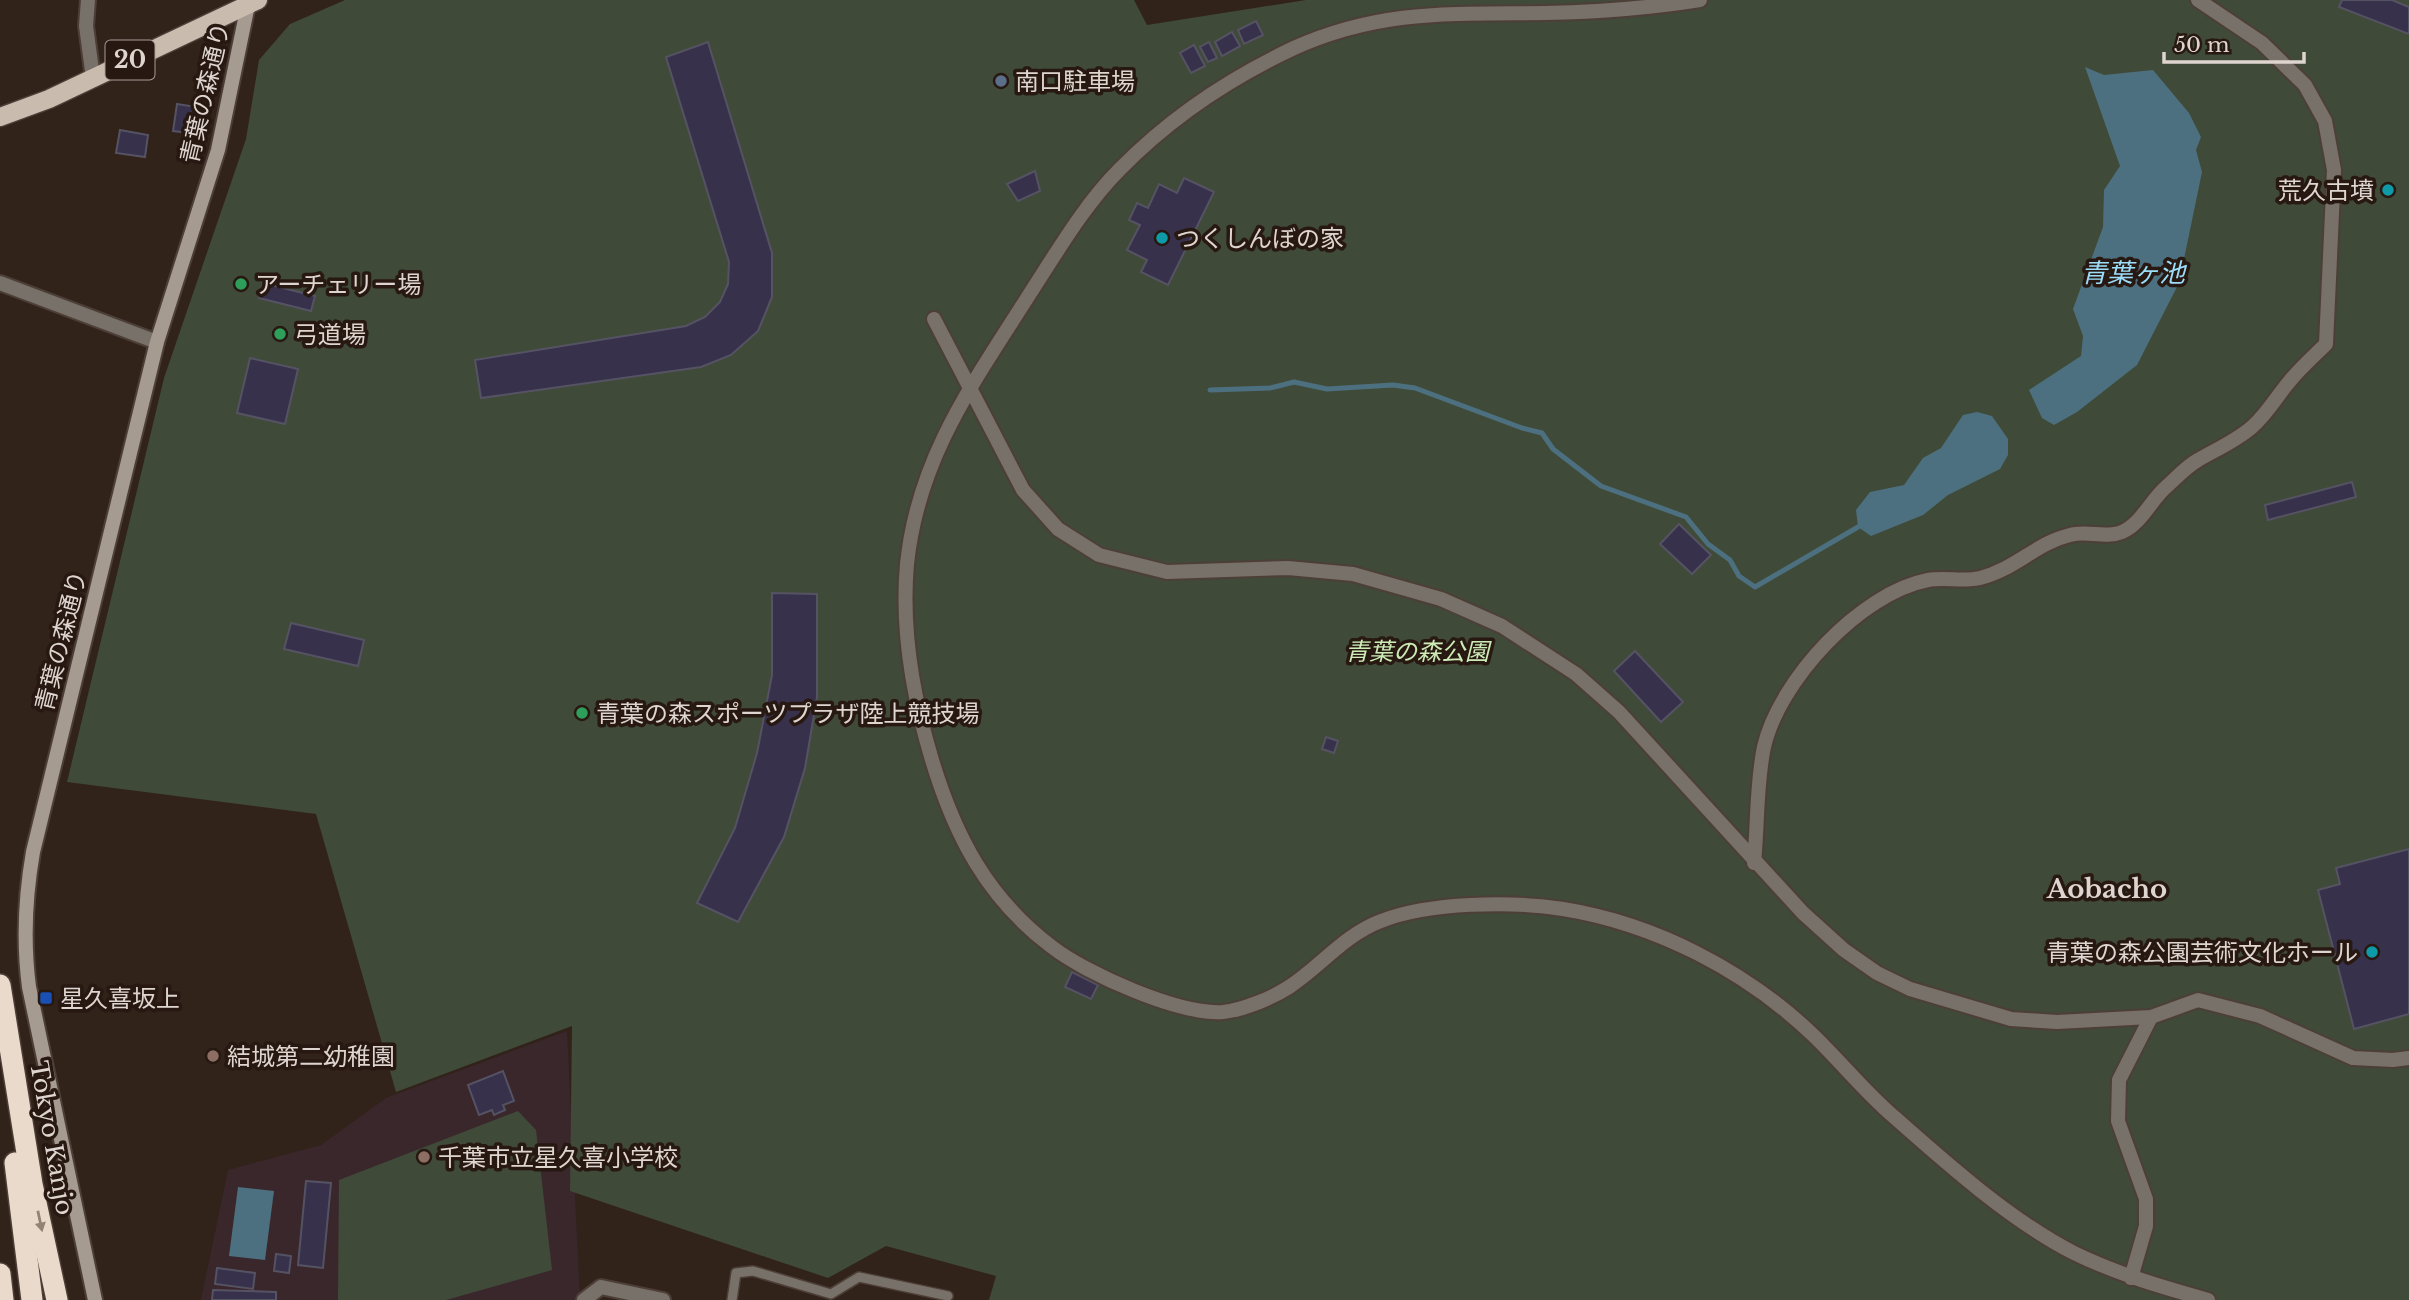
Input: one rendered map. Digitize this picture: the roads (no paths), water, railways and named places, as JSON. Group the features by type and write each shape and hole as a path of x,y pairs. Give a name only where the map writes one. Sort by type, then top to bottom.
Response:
{"highway":[{"name":"Tokyo Kanjo","path":"0,985 32,1184 57,1300"},
{"path":"9,1046 3,1073 32,1300"},
{"path":"0,1275 3,1300"}],"main road":[{"name":"20","path":"0,117 93,78 252,1"}],"street":[{"path":"88,0 86,26 93,78"},
{"path":"1700,0 1553,13 1428,13 1354,26 1298,47 1247,73 1180,115 1116,173 1072,229 968,387 949,421 923,490 908,557 905,612 911,671 921,724 941,789 967,852 1014,913 1055,950 1099,974 1154,998 1223,1012 1293,985 1331,951 1375,923 1418,910 1478,905 1563,909 1647,932 1754,985 1808,1030 1884,1109 1970,1180 2068,1250 2131,1278 2208,1300"},
{"path":"1755,863 1763,756 1777,710 1802,671 1844,624 1876,602 1927,580 1978,579 2013,567 2045,544 2072,534 2105,535 2122,532 2134,524 2164,489 2196,461 2227,445 2254,425 2290,380 2326,344 2334,170 2325,121 2305,85 2262,43 2200,0"},
{"name":"青葉の森通り","path":"95,1300 29,987 25,954 27,886 157,342 218,150 252,1"},
{"path":"0,283 157,342"},
{"path":"934,319 1023,490 1058,529 1099,555 1167,572 1288,568 1353,574 1441,599 1502,625 1576,674 1619,712 1755,863 1844,950 1877,973 1910,989 2011,1019 2057,1021 2151,1017 2198,1000 2260,1016 2353,1058 2409,1058"},
{"path":"2131,1278 2146,1226 2146,1199 2118,1121 2119,1080 2151,1017"},
{"path":"584,1300 601,1287 663,1300"}],"lane":[{"path":"733,1300 736,1273 753,1270 831,1294 859,1277 948,1296"}],"water":[{"name":"青葉ヶ池","path":"2085,67 2104,75 2153,70 2189,113 2201,137 2196,150 2202,172 2179,283 2137,365 2077,412 2054,425 2042,418 2029,390 2081,356 2083,336 2073,309 2103,227 2104,190 2120,166"},
{"path":"1977,412 1992,416 2008,439 2008,455 2000,469 1948,495 1923,515 1871,536 1858,527 1856,510 1870,492 1904,485 1923,458 1941,448 1963,415"},
{"path":"238,1187 274,1191 265,1260 229,1256"}],"waterway":[{"path":"1210,390 1270,388 1294,382 1327,389 1393,385 1415,388 1542,433 1553,449 1601,486 1686,517 1708,544 1730,560 1739,576 1755,587 1858,527"}],"place":[{"name":"南口駐車場","path":"1001,81"},
{"name":"荒久古墳","path":"2388,190"},
{"name":"つくしんぼの家","path":"1162,238"},
{"name":"アーチェリー場","path":"241,284"},
{"name":"弓道場","path":"280,334"},
{"name":"青葉の森スポーツプラザ陸上競技場","path":"582,713"},
{"name":"青葉の森公園芸術文化ホール","path":"2372,952"},
{"name":"星久喜坂上","path":"46,998"},
{"name":"結城第二幼稚園","path":"213,1056"},
{"name":"千葉市立星久喜小学校","path":"424,1157"}],"district":[{"name":"Aobacho","path":"2107,889"}],"park label":[{"name":"青葉の森公園","path":"1417,651"}]}
